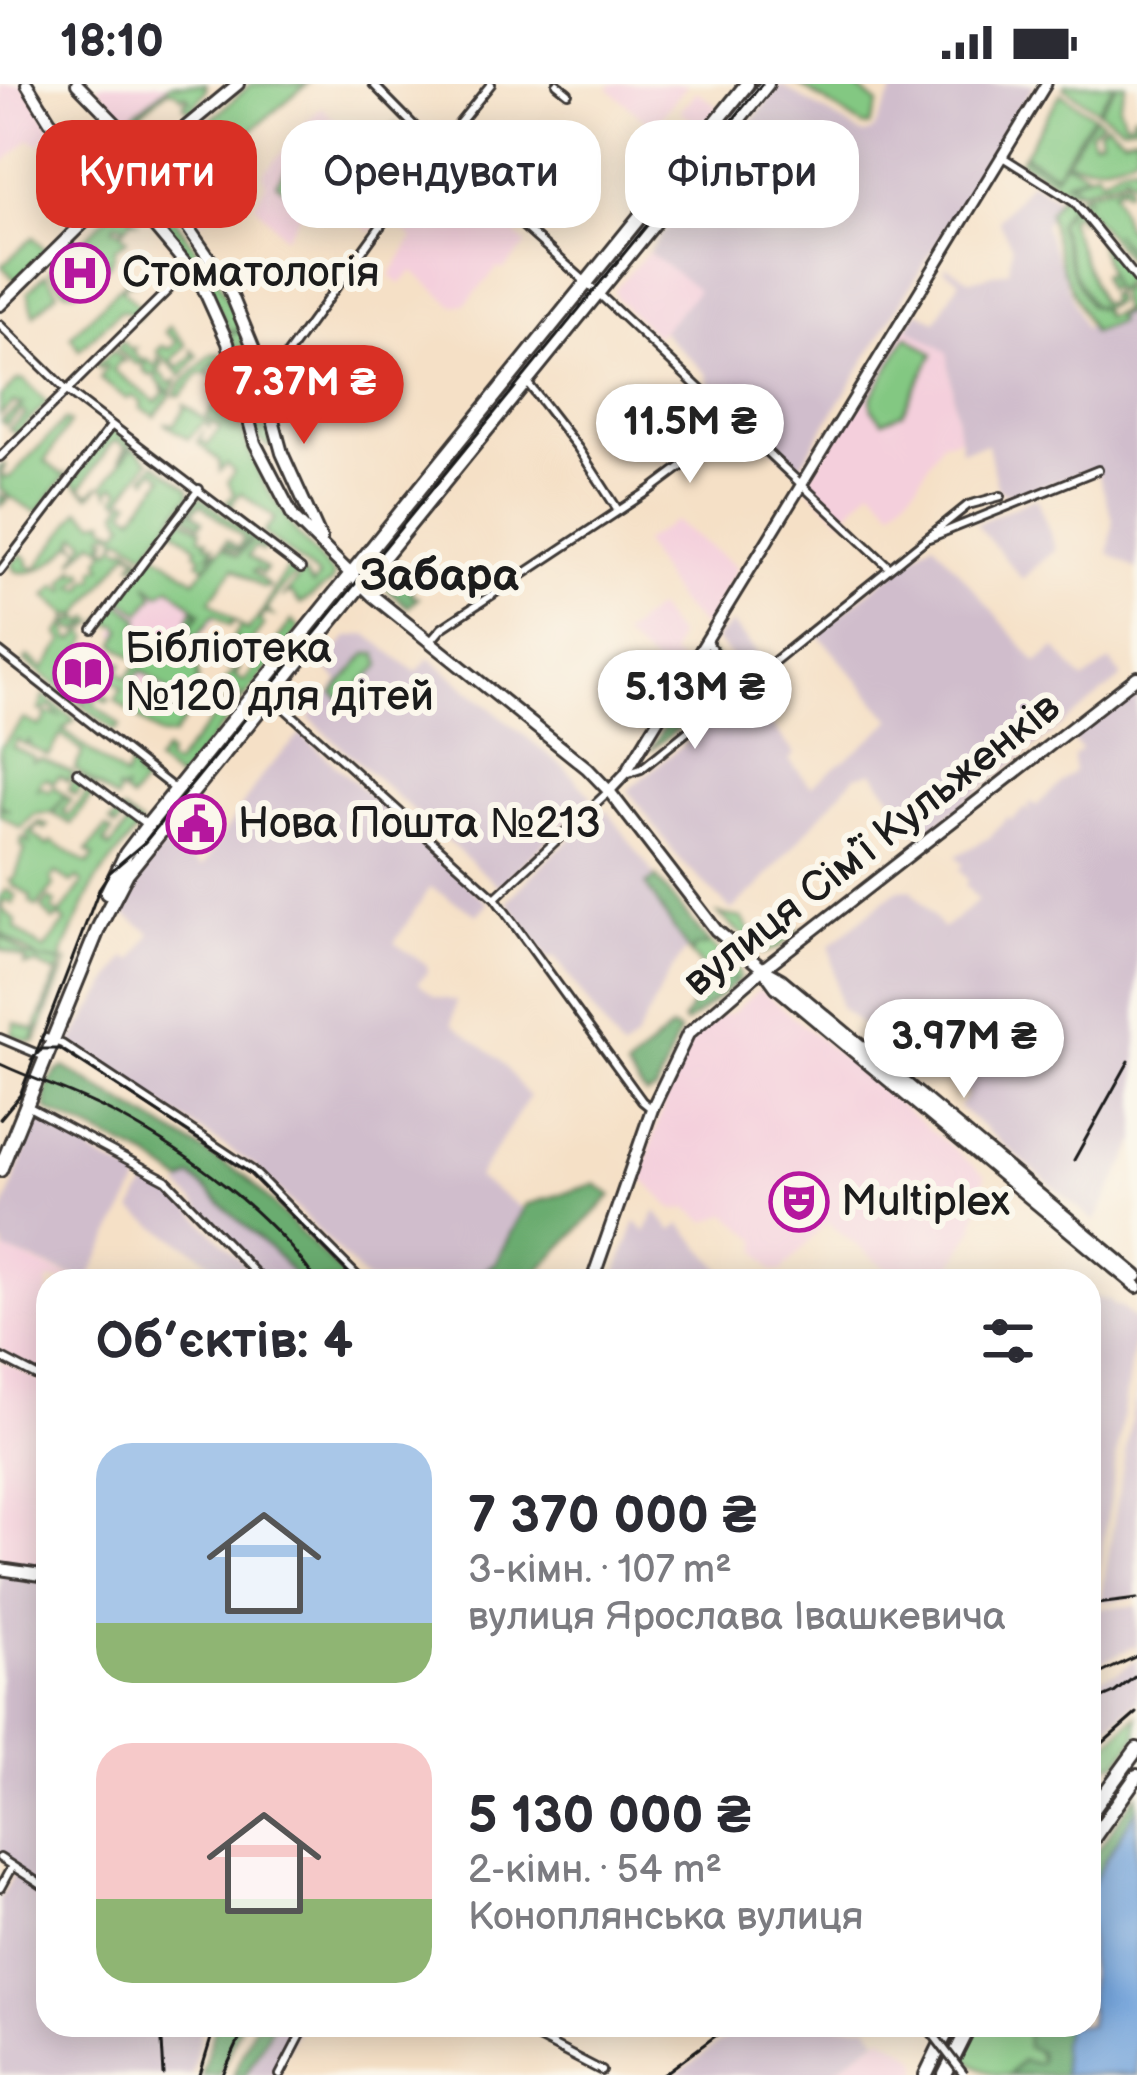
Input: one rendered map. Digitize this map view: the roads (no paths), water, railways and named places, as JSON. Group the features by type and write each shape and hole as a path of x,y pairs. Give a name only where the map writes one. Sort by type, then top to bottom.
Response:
{"main road":[{"path":"76,84 112,120"},
{"path":"196,120 238,84"},
{"path":"49,1039 126,854 526,381 747,84"},
{"path":"0,1155 127,873 593,289 767,84"},
{"path":"30,87 52,120"},
{"path":"0,305 78,228"},
{"path":"189,228 234,297 277,437 303,505 329,552"},
{"path":"160,230 194,270 217,314 255,443 294,518 357,580 609,790 700,912 763,969 776,987 1137,1287"},
{"path":"255,443 268,452 276,446 277,437"},
{"name":"вулиця Сімʼї Кульженків","path":"596,1269 652,1109 681,1042 763,969 1137,676"},
{"path":"763,969 781,979 1137,1276"},
{"path":"0,1170 41,1056"},
{"path":"0,1569 36,1574"},
{"path":"1101,1798 1137,1749"},
{"path":"1101,1827 1137,1775"},
{"path":"926,2075 944,2037"},
{"path":"944,2075 964,2037"}],"street":[{"path":"373,84 408,120"},
{"path":"461,120 491,84"},
{"path":"557,84 568,93"},
{"path":"495,898 625,774 1046,84"},
{"path":"1001,156 1066,195 1137,279"},
{"path":"264,387 380,228"},
{"path":"525,228 890,566"},
{"path":"0,457 169,289"},
{"path":"0,325 67,391 301,569"},
{"path":"526,381 619,511"},
{"path":"430,642 442,628 694,457 723,410"},
{"path":"0,571 112,425"},
{"path":"924,540 1098,470"},
{"path":"94,629 199,489"},
{"path":"625,774 641,769 968,505 1001,496"},
{"path":"707,642 742,686"},
{"path":"0,652 176,790"},
{"path":"271,696 495,898 652,1109"},
{"path":"77,772 148,826"},
{"path":"0,1038 41,1056"},
{"path":"49,1039 252,1170 350,1269"},
{"path":"26,1105 166,1180 251,1269"},
{"path":"0,1357 36,1376"},
{"path":"0,1858 36,1881"},
{"path":"0,1888 12,1866"},
{"path":"280,2075 300,2037"},
{"path":"536,2037 602,2071"},
{"path":"935,2037 964,2075"}],"water":[{"path":"1137,1808 1137,2075 1063,2075 1063,2037 1101,2037 1101,1869"}],"tram line":[{"path":"0,1119 20,1095 100,887 110,872 145,842 762,84"},
{"path":"31,1060 42,1049 60,1049 250,1173 345,1269"},
{"path":"932,2037 960,2075"}],"railway":[{"path":"1074,1160 1129,1061"},
{"path":"0,1064 105,1108 201,1167 253,1209 307,1269"},
{"path":"1101,1604 1137,1599"},
{"path":"1101,1673 1137,1656"},
{"path":"1101,1699 1137,1675"},
{"path":"1101,1744 1137,1713"},
{"path":"162,2037 164,2075"},
{"path":"200,2075 211,2037"},
{"path":"223,2075 240,2037"},
{"path":"663,2075 714,2037"}],"place":[{"name":"Стоматологія","path":"80,273"},
{"name":"Бібліотека №120 для дітей","path":"83,673"},
{"name":"Нова Пошта №213","path":"196,824"},
{"name":"Multiplex","path":"799,1202"}],"district":[{"name":"Забара","path":"439,576"}]}
